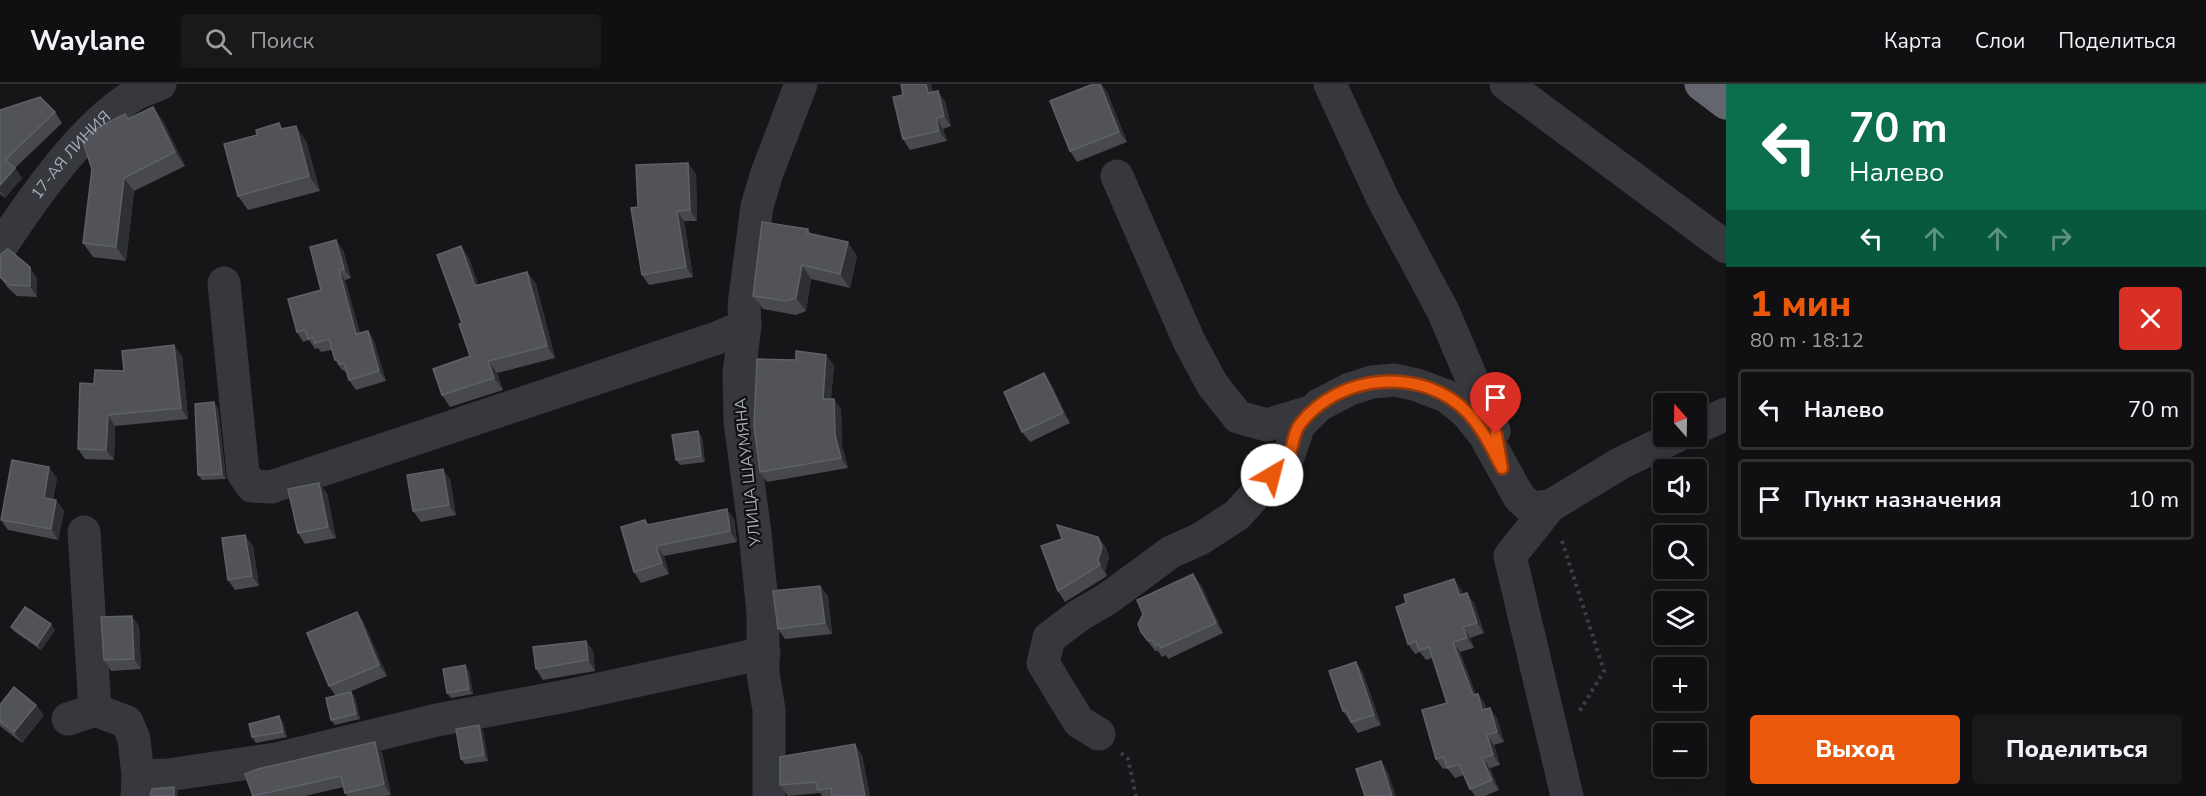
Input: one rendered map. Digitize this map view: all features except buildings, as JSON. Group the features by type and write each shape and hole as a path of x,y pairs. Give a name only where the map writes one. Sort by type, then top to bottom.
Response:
{"highway":[{"path":"1701,84 1726,103"}],"street":[{"name":"УЛИЦА ШАУМЯНА","path":"769,796 769,710 763,673 763,613 740,422 739,373 744,305 757,206 767,172 801,84"},
{"path":"1330,84 1383,199 1443,311 1496,434 1502,468"},
{"path":"1506,84 1726,247"},
{"name":"17-АЯ ЛИНИЯ","path":"0,248 37,195 94,126 141,87"},
{"path":"1117,176 1189,341 1212,384 1238,417 1267,425 1313,411"},
{"path":"224,283 243,473 252,486 271,487 717,338 744,326"},
{"path":"1099,734 1079,722 1043,663 1049,638 1171,552 1200,539 1237,515 1287,460 1299,425 1319,405 1350,389 1372,382 1395,380 1417,385 1446,396 1467,412 1484,434 1520,497 1531,508 1550,506"},
{"path":"1707,423 1726,414"},
{"path":"1567,796 1510,556 1550,506 1621,463 1654,447"},
{"path":"84,532 81,715 127,722 134,739 137,786 168,775 276,759 437,720 571,695 764,653"}],"path":[{"path":"1550,506 1604,671 1579,712 1559,762"},
{"path":"1099,734 1128,759 1136,796"}],"route":[{"path":"1272,475 1287,460 1299,425 1319,405 1350,389 1372,382 1395,380 1417,385 1446,396 1467,412 1484,434 1502,468 1496,434"}]}
